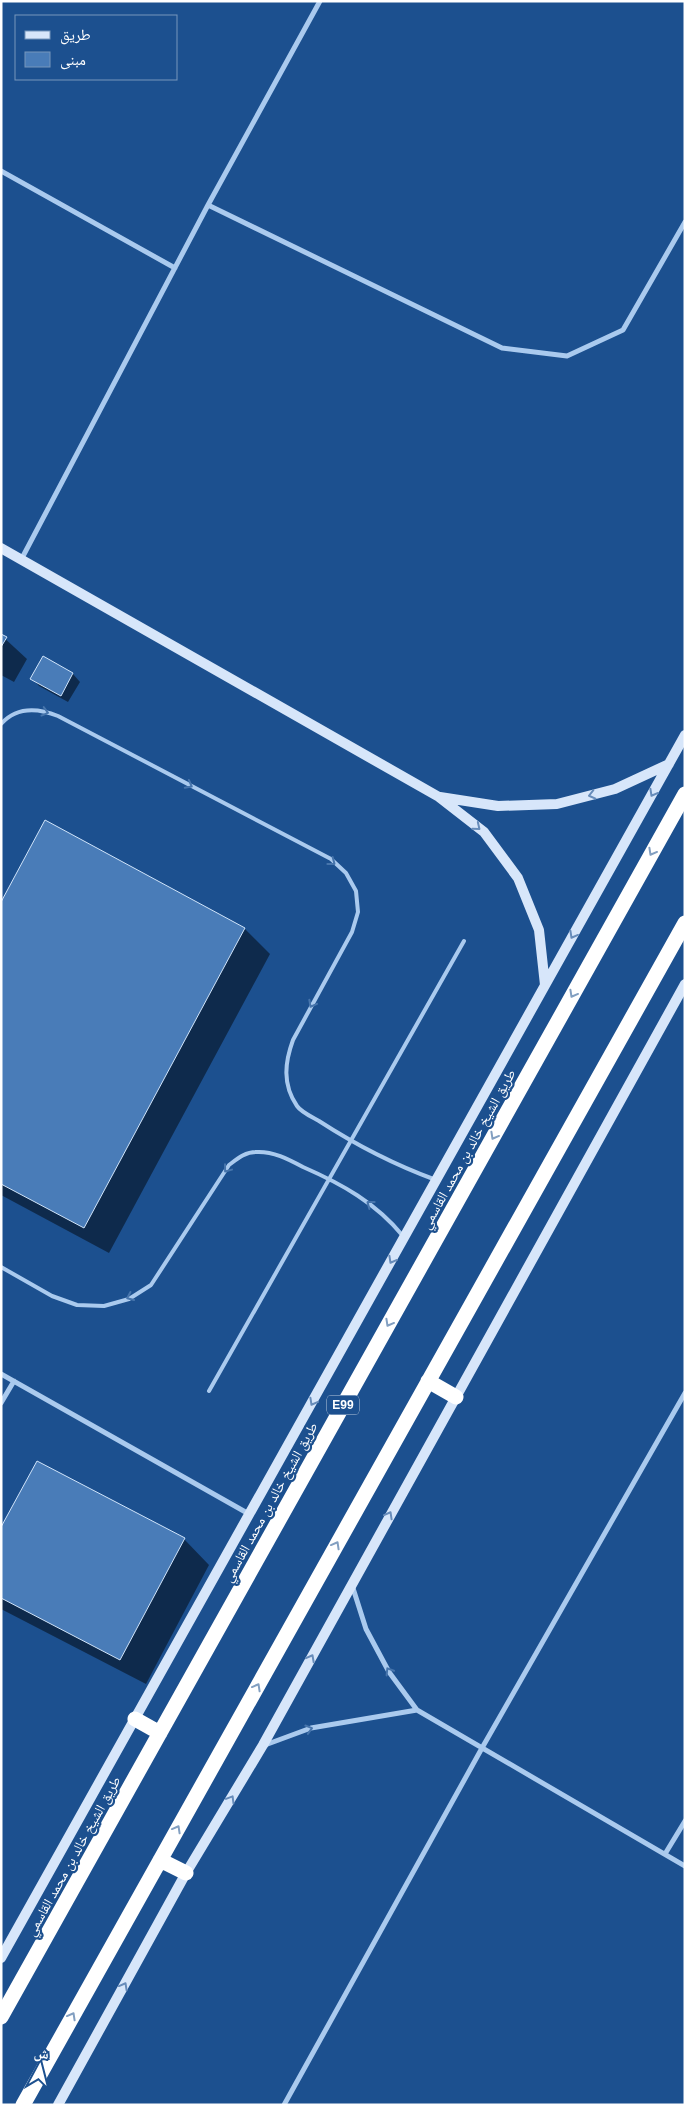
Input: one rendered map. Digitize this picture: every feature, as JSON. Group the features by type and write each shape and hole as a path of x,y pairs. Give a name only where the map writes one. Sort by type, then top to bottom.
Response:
{"highway":[{"name":"طريق الشيخ خالد بن محمد القاسمي","path":"1,2016 685,794"},
{"path":"23,2105 685,922"},
{"path":"428,1381 456,1397"},
{"path":"135,1719 160,1733"},
{"path":"160,1860 186,1873"}],"street":[{"path":"21,560 208,205 320,1"},
{"path":"1,170 175,268"},
{"path":"208,205 502,348 567,356 623,330 685,222"},
{"path":"1,548 439,797 484,832 518,878 539,930 545,986"},
{"path":"1,1958 685,735"},
{"path":"439,797 498,806 557,804 615,789 669,764"},
{"path":"58,2105 186,1873 263,1745 685,984"},
{"path":"1,1374 250,1514"},
{"path":"1,1403 14,1381"},
{"path":"284,2105 482,1748 685,1393"},
{"path":"352,1583 366,1629 389,1672 417,1710 685,1866"},
{"path":"263,1745 311,1728 417,1710"},
{"path":"664,1854 685,1821"}],"lane":[{"path":"1,724 7,718 23,710 41,709 58,716 331,859 346,873 356,891 358,912 352,932 293,1040 287,1056 285,1074 289,1091 298,1108 351,1140 408,1170 436,1180"},
{"path":"209,1391 464,941"},
{"path":"1,1267 52,1296 77,1305 104,1306 129,1299 151,1285 229,1165 240,1156 254,1152 268,1153 329,1179 373,1206 390,1220 405,1238"}],"building":[{"path":"1,634 7,637 1,647"},
{"path":"43,656 73,673 61,696 30,679"},
{"path":"45,820 245,928 84,1228 1,1184 1,902"},
{"path":"37,1461 185,1538 120,1660 1,1598 1,1527"}]}
